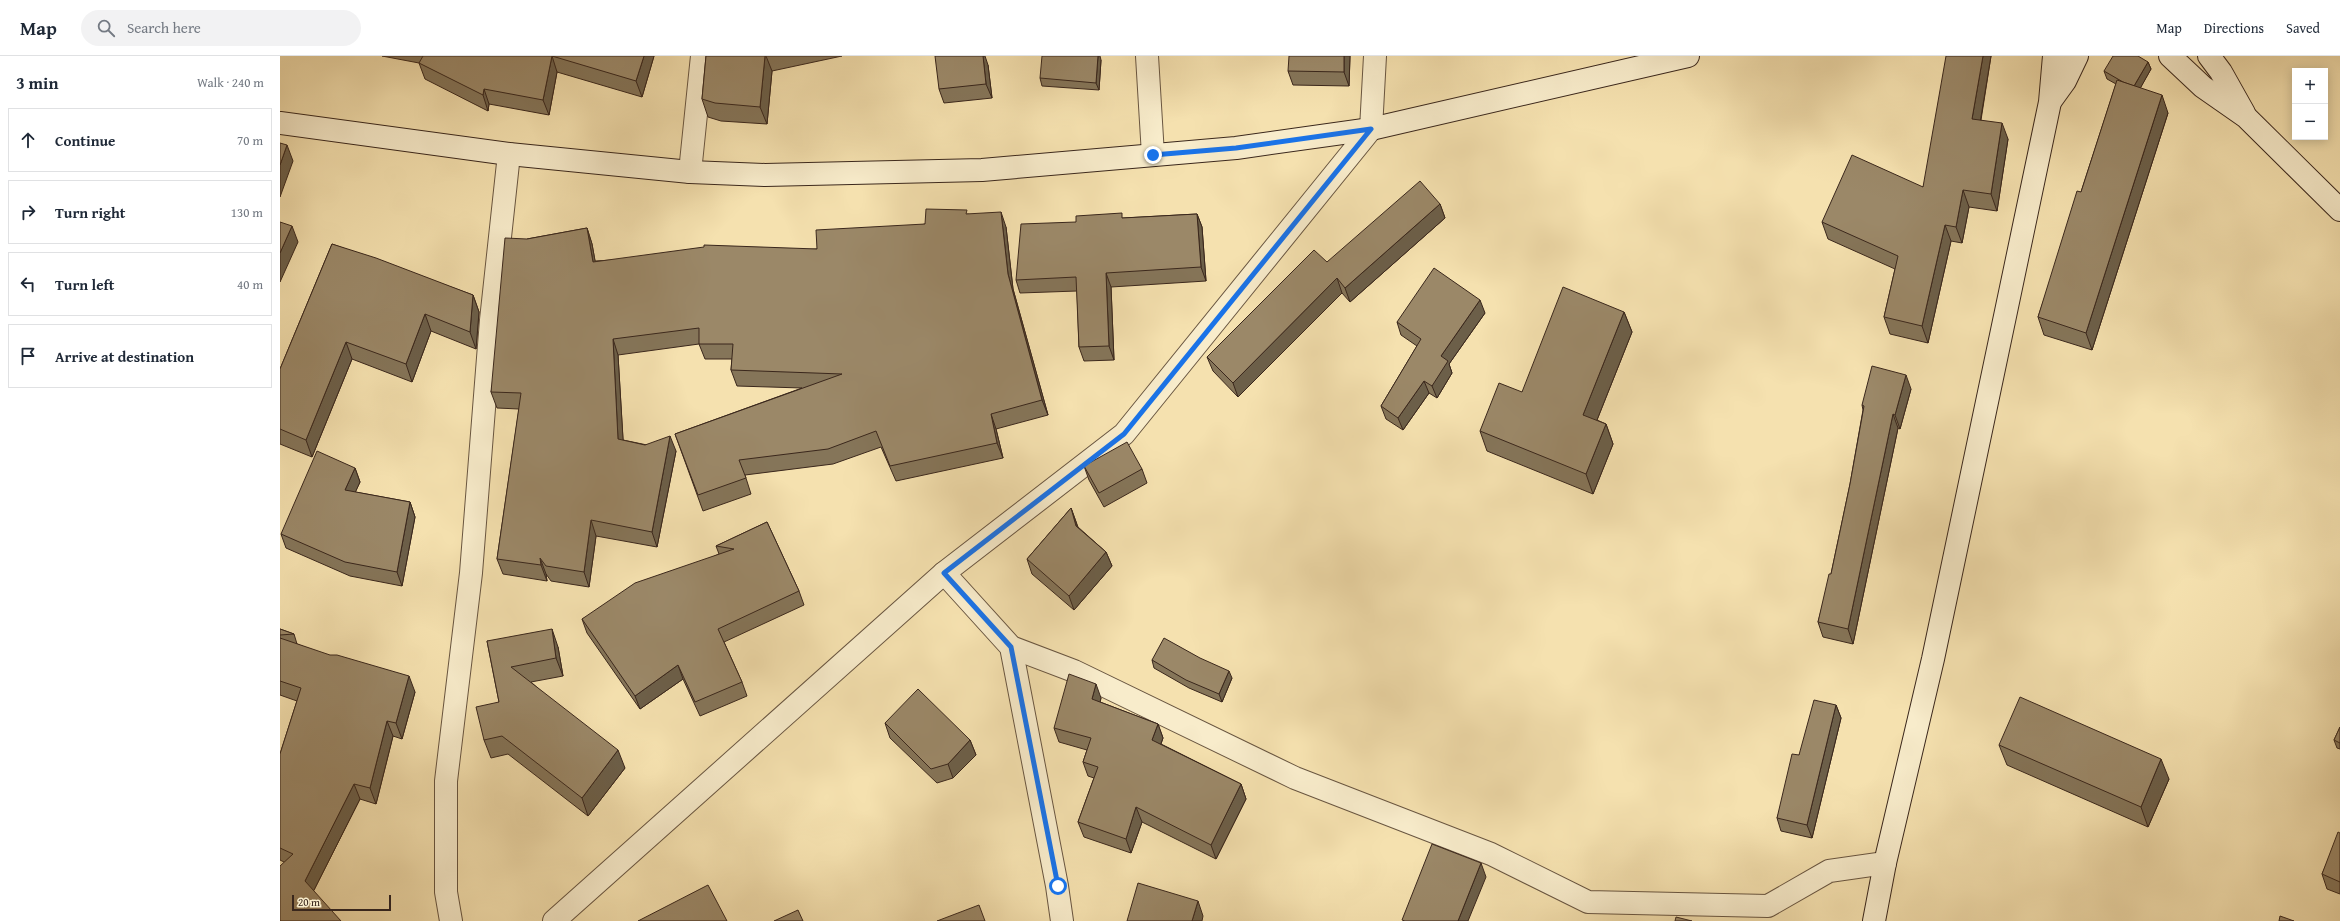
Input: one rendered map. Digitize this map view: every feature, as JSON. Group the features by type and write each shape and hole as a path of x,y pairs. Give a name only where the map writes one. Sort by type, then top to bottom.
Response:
{"street":[{"path":"690,172 702,56"},
{"path":"1147,56 1153,155"},
{"path":"554,921 944,573 1124,434 1371,129 1375,56"},
{"path":"280,123 509,154 690,172 765,175 982,170 1236,148 1371,129 1688,56"},
{"path":"1874,921 1885,863 1933,659 2050,102 2054,56"},
{"path":"2050,102 2065,81 2077,56"},
{"path":"2170,56 2203,87 2246,117 2340,210"},
{"path":"2209,56 2221,72 2246,117"},
{"path":"451,921 446,892 446,781 471,573 491,320 509,154"},
{"path":"944,573 1011,647 1074,671 1295,778 1490,854 1588,902 1768,906 1829,871 1885,863"},
{"path":"1011,647 1058,886 1062,921"}],"building":[{"path":"423,56 552,56 543,100 484,89 483,95 419,63"},
{"path":"552,56 644,56 636,81"},
{"path":"706,56 765,56 760,107 715,103 702,99"},
{"path":"935,56 983,56 986,84 939,89"},
{"path":"1042,56 1098,56 1096,83 1040,78"},
{"path":"1289,56 1344,56 1344,72 1288,71"},
{"path":"1946,56 1983,56 1972,119 2002,123 1991,194 1963,190 1956,227 1945,225 1922,326 1884,317 1898,256 1822,222 1852,155 1923,187"},
{"path":"2113,56 2138,56 2148,62 2134,86 2123,82 2104,71"},
{"path":"2117,80 2162,95 2086,333 2038,317 2077,191 2081,192"},
{"path":"280,143 287,145 280,165"},
{"path":"1420,181 1440,204 1345,288 1337,278 1233,383 1207,357 1314,250 1327,262"},
{"path":"926,209 967,210 966,214 1001,212 1008,274 1042,400 991,414 997,443 890,466 876,431 828,449 739,460 746,478 698,495 675,434 842,374 731,370 733,344 699,344 699,328 613,339 618,439 645,445 670,436 652,532 591,520 584,572 546,566 540,558 541,565 497,559 521,393 491,392 505,238 527,239 587,228 593,262 704,247 704,245 817,249 816,230 925,224"},
{"path":"1122,213 1122,218 1197,214 1201,267 1106,273 1109,346 1079,347 1076,277 1016,280 1021,224 1076,222 1076,216"},
{"path":"280,222 292,226 280,253"},
{"path":"332,244 376,258 473,295 470,332 425,314 406,364 346,342 306,440 280,429 280,369"},
{"path":"1434,268 1480,300 1441,356 1448,361 1432,386 1424,381 1398,418 1381,406 1421,339 1397,322"},
{"path":"1563,287 1624,312 1583,415 1606,424 1586,474 1480,431 1499,383 1522,392"},
{"path":"1872,366 1906,375 1895,415 1893,414 1848,629 1818,622 1829,574 1831,574 1850,484 1864,406 1862,405"},
{"path":"1127,442 1142,469 1099,493 1084,466"},
{"path":"317,451 355,468 345,490 410,502 397,572 345,562 281,534"},
{"path":"1071,508 1076,526 1106,552 1069,596 1027,559"},
{"path":"767,522 799,591 718,629 742,682 695,702 678,665 635,696 582,619 635,583 734,549 716,546"},
{"path":"280,629 294,634 280,635"},
{"path":"552,629 556,658 511,667 618,750 582,798 502,736 484,740 476,707 499,702 487,641"},
{"path":"280,638 330,655 337,655 409,676 396,723 387,721 370,788 354,784 305,881 341,921 280,921 280,866 293,854 280,848 280,754 301,688 280,681"},
{"path":"1164,638 1200,658 1229,671 1219,694 1186,680 1152,660"},
{"path":"1069,674 1096,684 1092,699 1158,724 1152,740 1241,784 1211,845 1136,807 1126,839 1078,822 1098,767 1083,762 1091,738 1054,728"},
{"path":"918,689 970,740 948,764 931,769 885,723"},
{"path":"2020,697 2161,759 2141,807 1999,745"},
{"path":"1814,700 1836,705 1807,825 1777,818 1792,754 1799,755"},
{"path":"2340,727 2340,743 2334,740"},
{"path":"2338,832 2340,833 2340,882 2322,874"},
{"path":"1432,844 1481,863 1458,921 1402,920"},
{"path":"1138,883 1198,901 1192,921 1127,921"},
{"path":"708,885 727,921 638,921"},
{"path":"979,905 985,921 937,921"},
{"path":"798,910 803,921 774,921"},
{"path":"2280,916 2294,921 2279,921"},
{"path":"1676,917 1692,921 1675,921"}],"route":[{"path":"1058,886 1011,647 944,573 1124,434 1371,129 1236,148 1153,155"}]}
